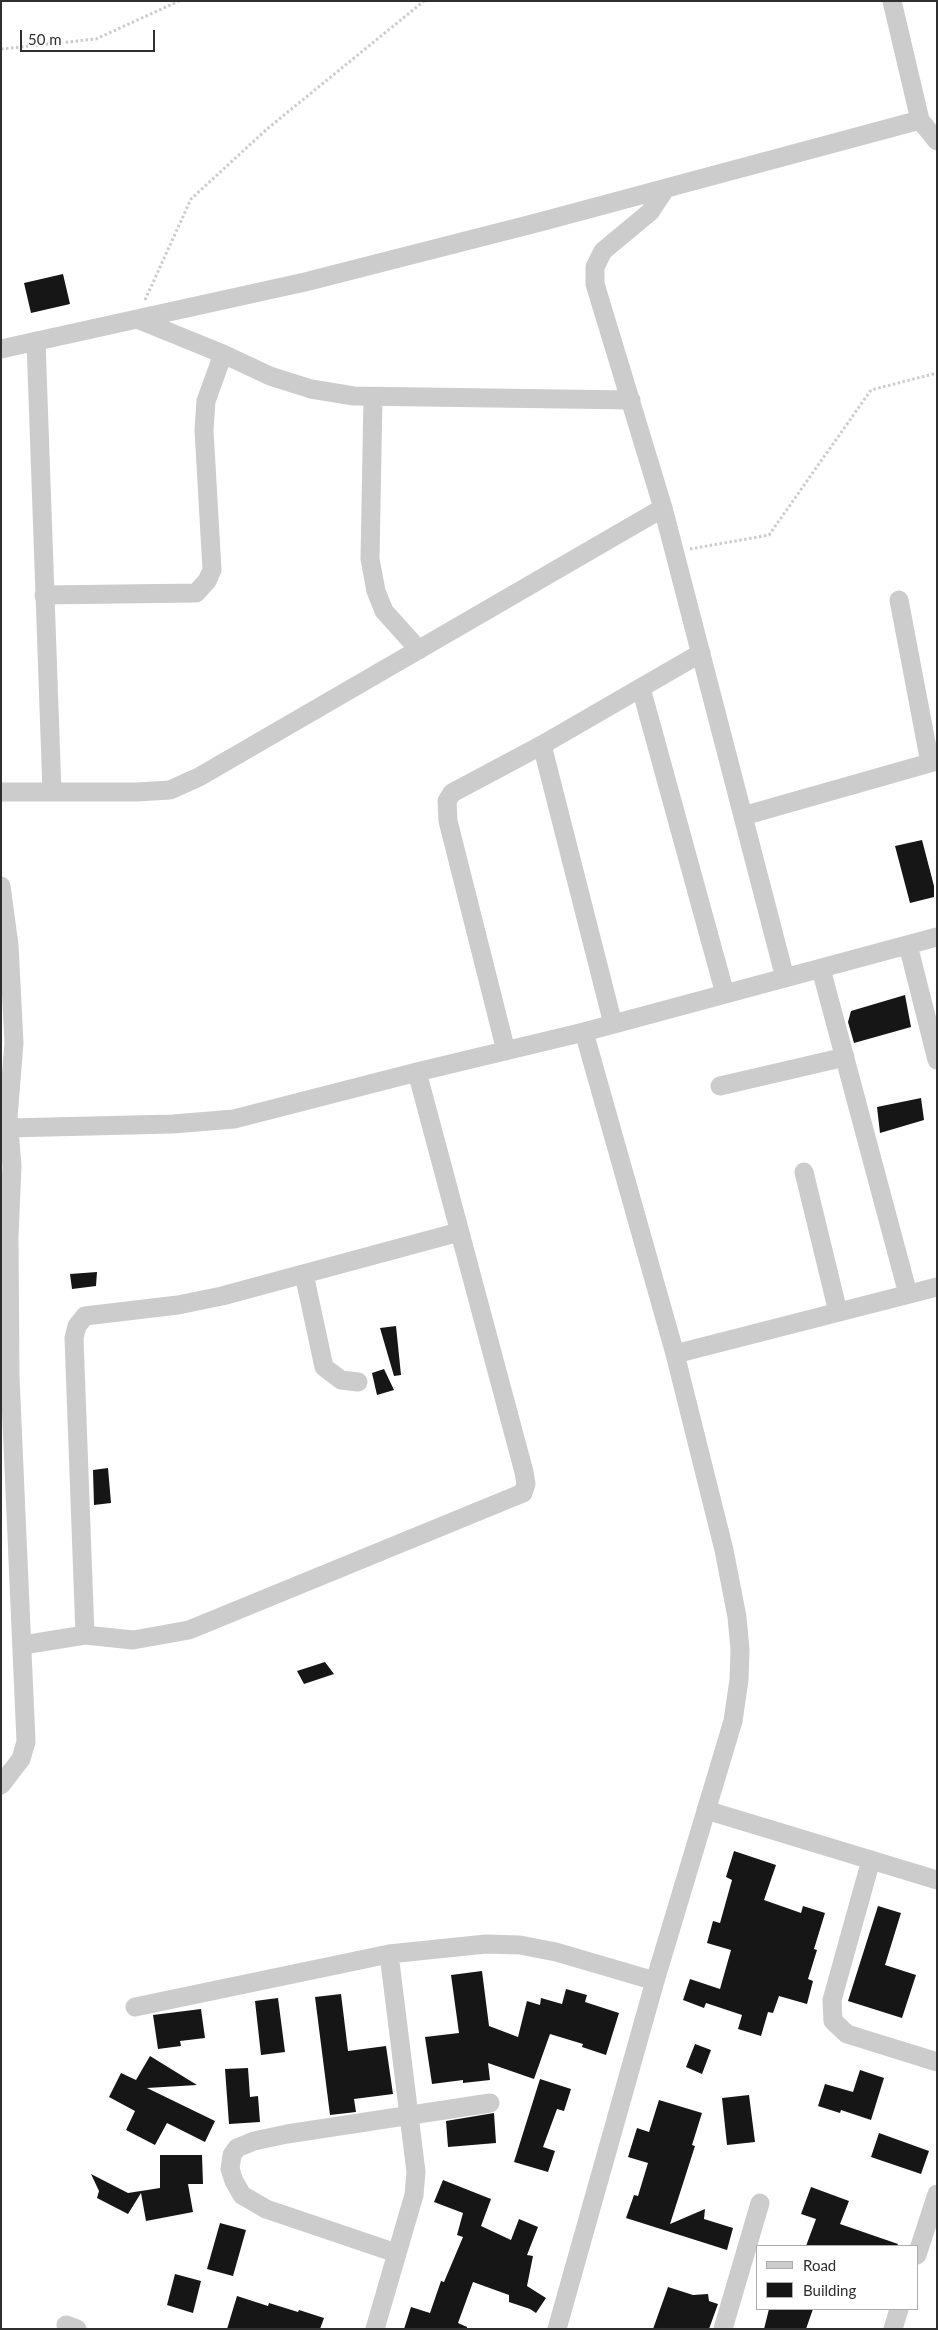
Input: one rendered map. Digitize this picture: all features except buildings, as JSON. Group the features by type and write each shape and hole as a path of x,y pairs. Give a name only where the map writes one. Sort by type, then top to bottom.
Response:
{"street":[{"path":"892,1 920,120 937,141"},
{"path":"1,349 306,282 920,120"},
{"path":"666,188 650,212 603,251 595,267 595,284 602,313 631,400 663,508 785,978"},
{"path":"137,319 223,354 270,376 311,389 372,397 631,400"},
{"path":"36,341 52,792"},
{"path":"44,595 196,593 208,582 212,570 204,430 206,401 223,354"},
{"path":"372,397 370,560 376,591 384,611 419,650"},
{"path":"1,792 137,792 170,790 199,777 663,508"},
{"path":"743,816 933,762 899,600"},
{"path":"506,1051 448,820 448,801 452,792 542,744 701,653"},
{"path":"640,688 725,994"},
{"path":"542,744 613,1024"},
{"path":"1,1785 20,1759 26,1742 6,1380 5,1238 12,1166 5,1104 14,1043 9,945 2,894"},
{"path":"8,1128 173,1124 234,1119 584,1032 937,937"},
{"path":"908,945 937,1060"},
{"path":"821,968 908,1294"},
{"path":"557,2329 655,1981 733,1721 739,1680 740,1650 737,1617 724,1550 675,1354 584,1032"},
{"path":"720,1086 845,1057"},
{"path":"22,1646 85,1635 134,1640 189,1630 523,1493 526,1484 524,1472 417,1072"},
{"path":"804,1172 838,1312"},
{"path":"85,1635 74,1338 77,1326 85,1316 178,1305 222,1296 459,1232"},
{"path":"304,1274 324,1367 341,1380 358,1382"},
{"path":"675,1354 937,1286"},
{"path":"706,1810 937,1880"},
{"path":"871,1860 832,2000 833,2022 847,2034 937,2062"},
{"path":"135,2007 389,1954 486,1944 520,1945 556,1952 655,1981"},
{"path":"375,2329 414,2195 416,2172 411,2115 389,1954"},
{"path":"396,2253 266,2209 242,2194 234,2181 230,2169 232,2155 237,2148 254,2141 490,2103"},
{"path":"918,2252 937,2194"},
{"path":"723,2329 760,2203"},
{"path":"893,2329 899,2310"}],"path":[{"path":"1,49 96,40 179,1"},
{"path":"137,319 191,199 267,129 424,1"},
{"path":"675,552 769,535 871,390 937,373"}]}
